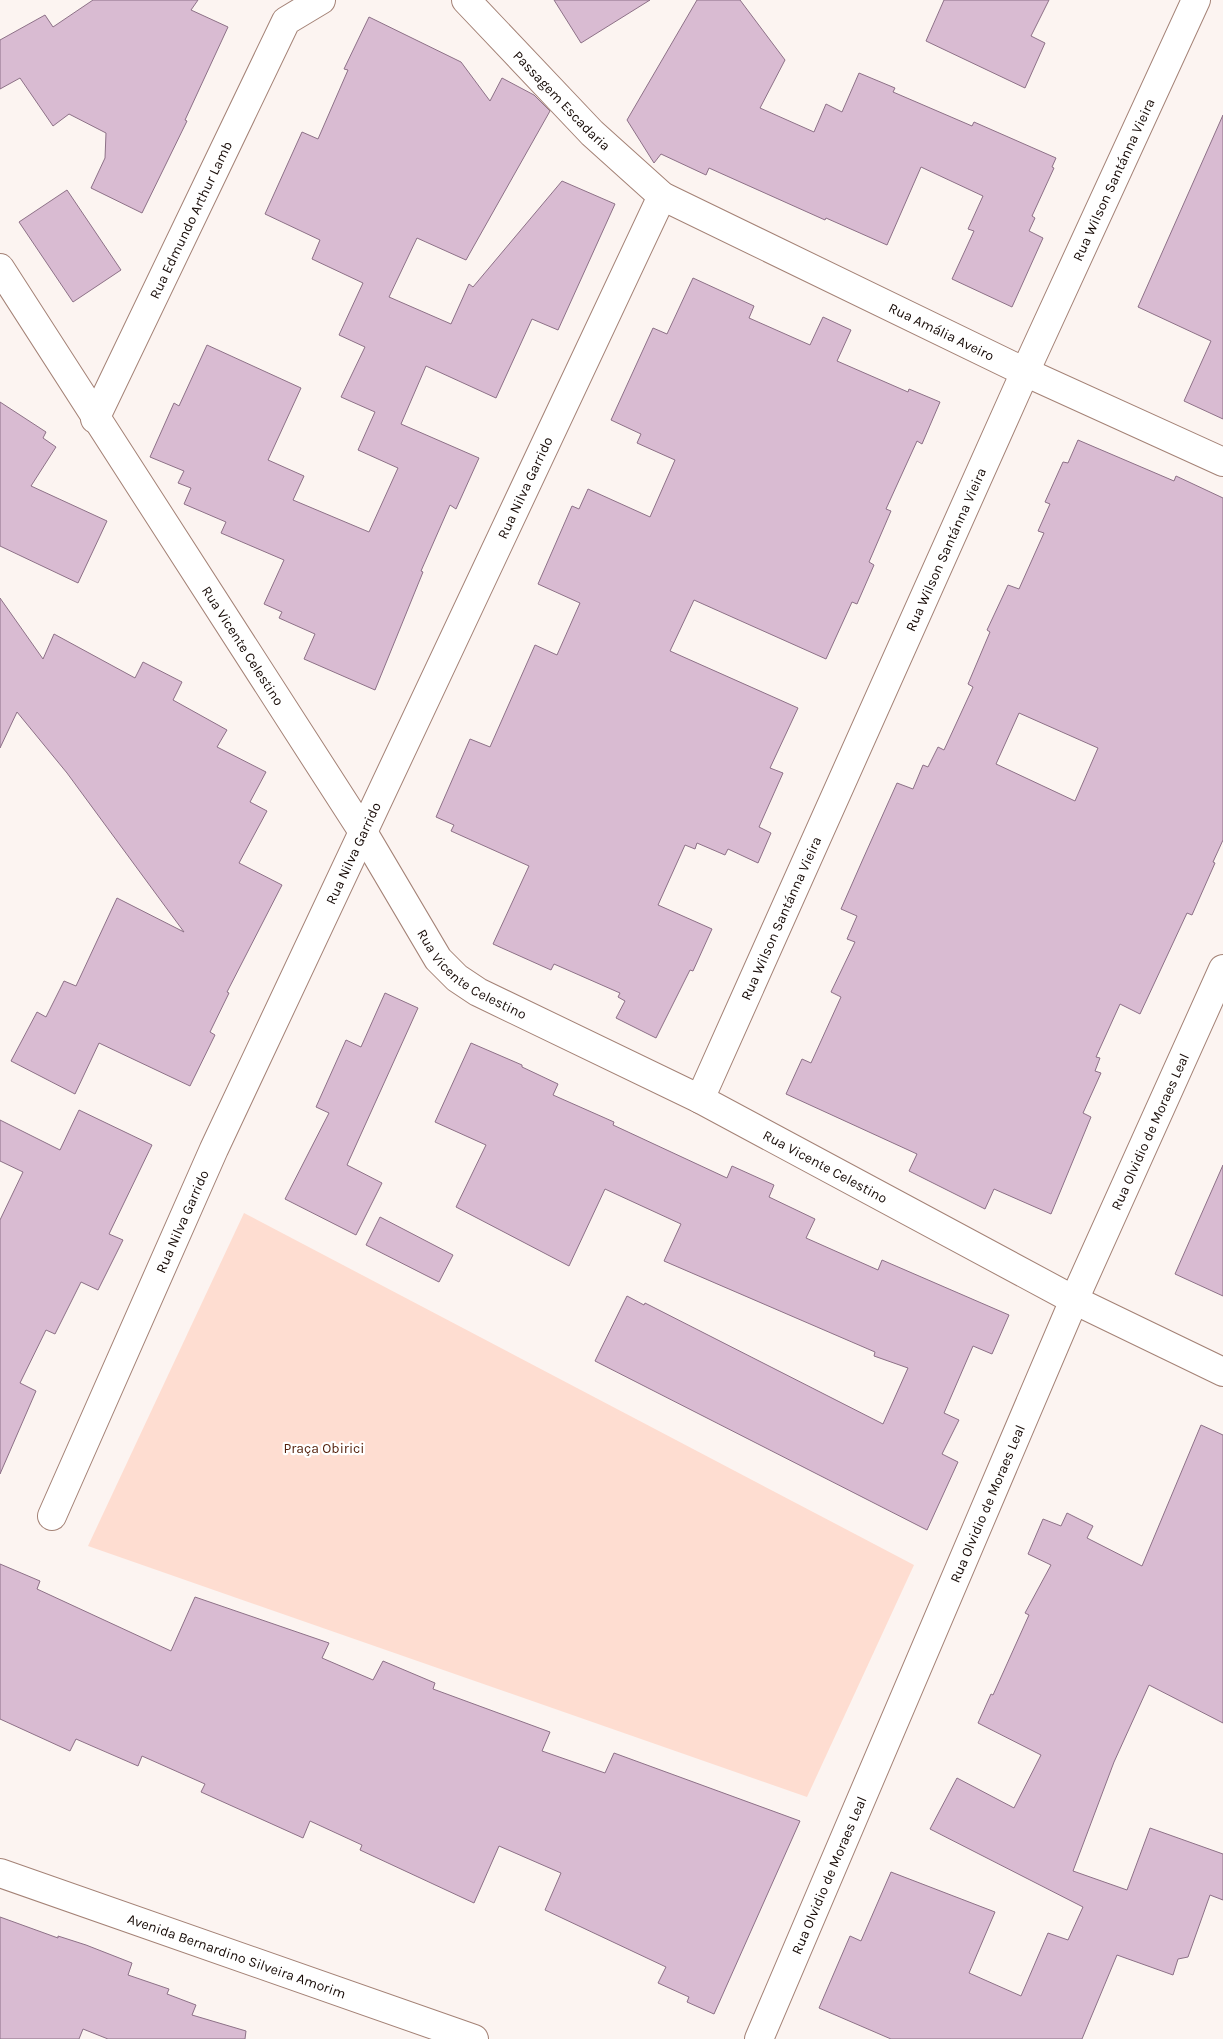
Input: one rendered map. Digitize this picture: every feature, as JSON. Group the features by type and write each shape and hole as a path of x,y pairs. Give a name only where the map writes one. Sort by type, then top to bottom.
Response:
{"street":[{"name":"Rua Edmundo Arthur Lamb","path":"95,419 286,21 321,0"},
{"name":"Passagem Escadaria","path":"466,0 592,133 662,196"},
{"name":"Rua Wilson Santánna Vieira","path":"700,1099 1025,372 1196,0"},
{"name":"Rua Amália Aveiro","path":"662,196 868,294 1025,372 1223,462"},
{"name":"Rua Nilva Garrido","path":"52,1516 214,1149 662,196"},
{"name":"Rua Vicente Celestino","path":"0,268 95,419 363,832 438,959 457,978 478,992 700,1099 1074,1300 1223,1372"},
{"name":"Rua Olvidio de Moraes Leal","path":"759,2039 1074,1300 1223,969"},
{"name":"Avenida Bernardino Silveira Amorim","path":"0,1873 474,2039"}],"green space":[{"name":"Praça Obirici","path":"244,1213 914,1565 807,1797 88,1546"}],"building":[{"path":"93,0 198,0 191,10 228,27 185,120 187,121 142,213 91,188 105,158 106,133 69,114 53,126 20,78 0,89 0,40 45,15 53,27"},
{"path":"554,0 650,0 581,43"},
{"path":"697,0 740,0 785,60 760,108 814,132 826,104 842,112 859,73 895,88 893,92 972,126 974,122 1056,158 1052,167 1054,168 1032,216 1035,218 1029,231 1043,238 1012,307 952,279 974,231 968,229 983,196 921,167 887,245 826,218 825,220 709,168 706,175 661,154 654,163 627,120"},
{"path":"944,0 1049,0 1031,36 1045,43 1025,88 926,41"},
{"path":"369,17 461,62 490,101 502,78 534,95 550,111 466,260 417,238 389,297 451,324 469,284 473,287 562,181 615,204 558,330 532,319 496,398 426,366 401,424 479,458 456,509 450,505 421,571 423,572 375,690 304,659 315,634 279,618 282,612 264,604 284,560 221,533 226,522 184,504 191,488 178,483 184,471 150,457 174,403 179,406 207,345 301,388 268,460 304,476 293,500 369,532 398,468 358,450 375,412 341,397 365,347 339,335 363,283 312,259 320,240 265,214 302,132 318,139 348,70 344,69"},
{"path":"1223,115 1223,419 1184,401 1211,341 1138,307"},
{"path":"67,190 121,270 73,302 19,222"},
{"path":"693,278 754,306 749,318 810,345 823,317 851,330 837,361 908,392 909,389 940,402 922,444 917,441 886,509 891,511 869,562 874,565 857,604 852,602 826,659 694,600 670,651 798,708 770,768 783,773 759,827 771,833 758,863 728,849 725,855 697,843 695,849 685,845 658,905 712,929 693,971 690,970 656,1038 616,1018 625,1001 618,997 620,993 554,964 551,970 493,944 529,866 451,831 454,825 436,817 470,739 490,747 535,645 557,655 580,603 538,584 572,506 579,509 588,489 650,517 675,460 637,443 641,434 611,420 653,328 667,334"},
{"path":"0,402 46,432 43,438 56,447 31,486 107,521 78,583 0,546"},
{"path":"1078,440 1174,481 1176,476 1223,498 1223,840 1192,915 1187,913 1140,1014 1120,1004 1096,1057 1100,1058 1095,1071 1101,1073 1083,1113 1091,1117 1051,1214 994,1189 985,1209 909,1171 917,1154 786,1094 802,1059 811,1063 841,997 831,992 855,942 847,939 857,916 841,909 863,859 897,783 913,789 923,765 928,767 938,747 944,750 973,687 968,684 990,632 987,630 1008,585 1019,589 1044,533 1038,531 1050,504 1045,502 1063,462 1068,463","holes":["1019,713 1098,748 1075,801 996,764"]},
{"path":"0,598 43,659 54,634 135,678 143,662 182,682 173,700 227,730 217,747 266,772 250,802 267,811 239,863 282,885 227,992 229,993 210,1032 215,1035 190,1086 99,1043 75,1094 11,1061 37,1012 46,1017 64,981 76,986 117,898 184,932 67,773 17,712 0,748"},
{"path":"385,993 418,1008 347,1165 382,1183 356,1235 285,1199 329,1113 316,1107 346,1040 361,1047"},
{"path":"471,1043 522,1065 522,1067 558,1084 553,1095 614,1122 613,1125 727,1178 732,1166 774,1185 769,1197 815,1219 806,1238 878,1270 882,1260 1009,1315 992,1354 973,1346 944,1413 959,1420 942,1454 958,1462 927,1530 595,1361 627,1296 644,1305 645,1303 883,1424 908,1368 874,1356 875,1352 664,1261 681,1224 605,1189 569,1266 456,1207 486,1145 435,1122"},
{"path":"79,1110 152,1145 109,1234 123,1240 98,1290 81,1282 55,1334 46,1330 20,1383 36,1391 0,1474 0,1220 23,1172 0,1161 0,1120 60,1150"},
{"path":"1223,1165 1223,1296 1175,1274"},
{"path":"380,1217 453,1255 439,1282 366,1245"},
{"path":"1201,1425 1223,1435 1223,1723 1149,1685 1114,1762 1073,1871 1127,1890 1150,1828 1223,1854 1223,1900 1210,1895 1188,1957 1178,1959 1173,1975 1117,1955 1082,2039 891,2039 819,2008 850,1936 861,1941 891,1872 995,1912 969,1973 1021,1996 1048,1933 1068,1940 1083,1907 930,1829 957,1778 1014,1808 1041,1755 978,1723 991,1694 993,1695 1029,1615 1025,1613 1051,1565 1028,1554 1043,1519 1061,1526 1067,1513 1093,1526 1087,1538 1142,1566"},
{"path":"0,1564 40,1581 37,1589 171,1651 195,1597 329,1643 322,1658 373,1680 383,1661 435,1683 433,1689 550,1732 542,1751 605,1773 614,1753 800,1821 714,2014 687,2002 689,1997 658,1983 666,1967 545,1910 561,1873 499,1846 474,1903 360,1850 362,1845 310,1821 303,1838 201,1792 205,1784 142,1756 138,1766 76,1739 70,1751 0,1719"},
{"path":"0,1917 58,1938 58,1936 86,1945 132,1963 128,1975 169,1989 167,1994 196,2005 192,2015 246,2031 245,2039 108,2039 83,2029 79,2039 0,2039"}]}
